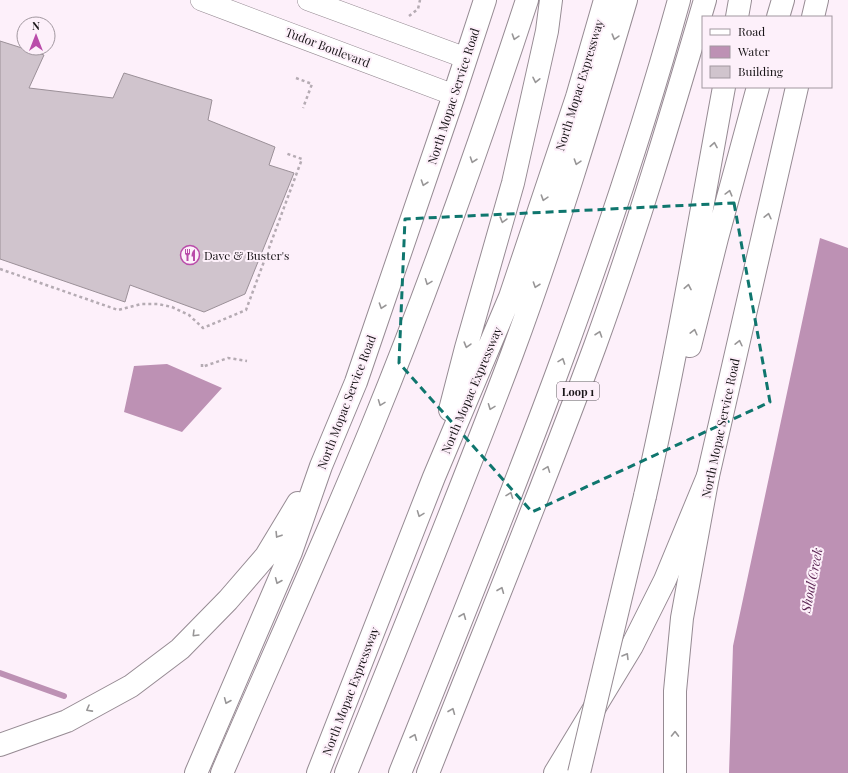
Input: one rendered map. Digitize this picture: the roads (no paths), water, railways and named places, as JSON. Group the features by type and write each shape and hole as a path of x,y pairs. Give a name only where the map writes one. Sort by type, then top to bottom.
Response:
{"main road":[{"name":"North Mopac Service Road","path":"196,773 291,552 321,466 356,382 485,0"},
{"path":"222,773 378,410 446,238 527,0"},
{"path":"434,477 466,348 513,183 547,31 551,0"},
{"name":"North Mopac Expressway","path":"318,773 434,477 510,297 577,97 606,0"},
{"path":"346,773 512,353 562,209 597,100 626,0"},
{"path":"400,773 495,536 563,359 608,229 679,0"},
{"name":"Loop 1","path":"428,773 595,345 666,133 705,0"},
{"path":"737,16 740,0"},
{"path":"778,16 783,0"},
{"path":"813,16 817,0"},
{"path":"579,773 662,422 699,232 724,88"},
{"path":"662,422 688,358 717,238 758,88"},
{"name":"North Mopac Service Road","path":"675,773 675,691 682,618 708,476 797,88"},
{"path":"0,745 67,721 131,686 180,649 228,600 266,556 321,466"},
{"path":"555,773 632,646 666,580 708,476"}],"street":[{"name":"Tudor Boulevard","path":"201,0 454,95"},
{"path":"308,0 466,58"}],"water":[{"name":"Shoal Creek","path":"820,238 848,248 848,773 729,773 733,646"},
{"path":"167,364 222,388 182,432 124,412 134,366"}],"waterway":[{"path":"0,673 64,696"}],"place":[{"name":"Dave & Buster's","path":"190,255"}]}
